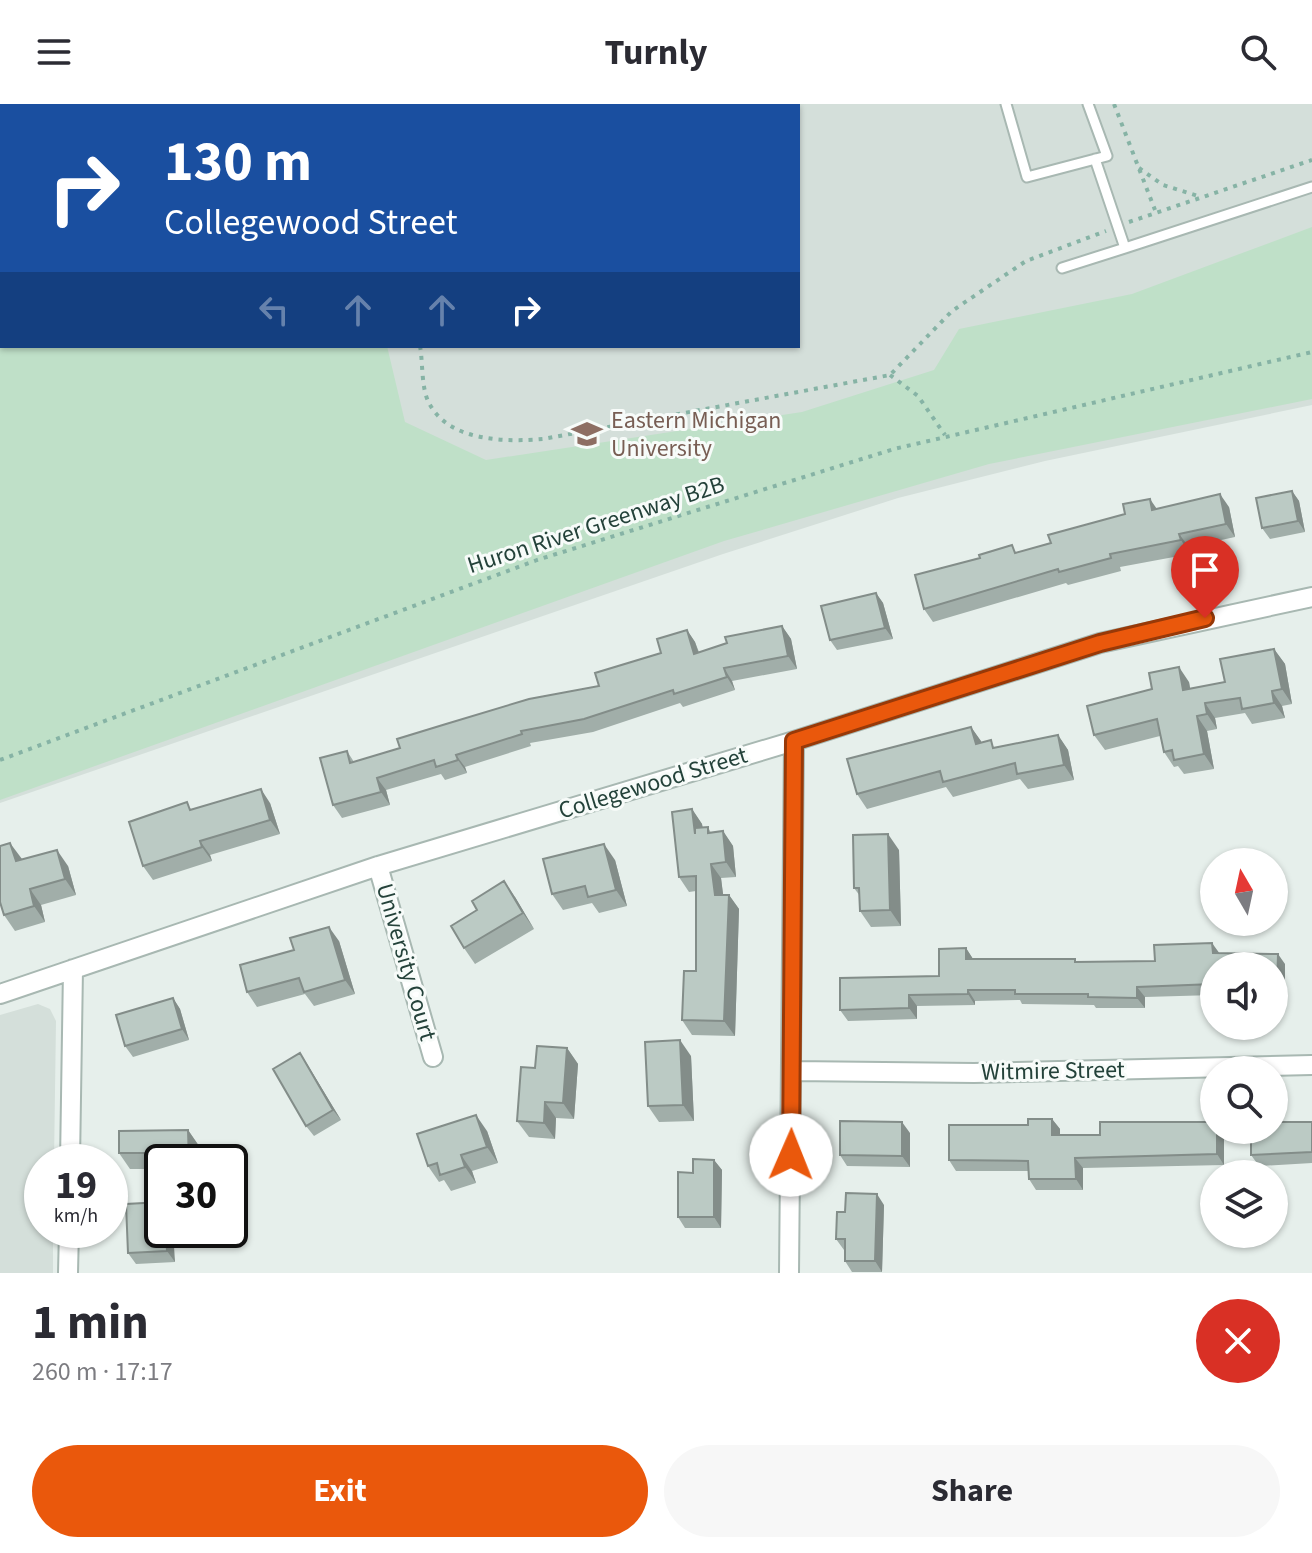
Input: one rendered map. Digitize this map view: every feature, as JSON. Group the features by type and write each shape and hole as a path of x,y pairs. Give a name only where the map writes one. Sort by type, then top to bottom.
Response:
{"street":[{"name":"Collegewood Street","path":"0,994 378,866 794,741 1100,643 1312,597"},
{"path":"789,1273 794,741"},
{"name":"University Court","path":"378,866 433,1057"},
{"path":"70,1144 73,969"},
{"name":"Witmire Street","path":"793,1071 974,1073 1312,1065"},
{"path":"68,1273 69,1248"}],"lane":[{"path":"1006,104 1027,177 1107,156 1088,104"},
{"path":"1095,159 1125,248"},
{"path":"1062,268 1312,187"}],"path":[{"path":"1114,104 1155,211"},
{"path":"1139,168 1163,185 1184,194 1201,196"},
{"path":"420,348 428,402 452,428 506,442 543,439 890,375 918,396 945,435"},
{"name":"Huron River Greenway B2B","path":"0,760 537,560 945,435 1312,352"}],"shaded area":[{"name":"Eastern Michigan University","path":"800,104 1312,104 1312,405 1045,461 898,498 723,554 0,803 0,348 800,348"},
{"path":"38,1004 50,1009 56,1021 54,1144 24,1144 24,1248 53,1248 53,1273 0,1273 0,1015"}],"green space":[{"name":"Eastern Michigan University","path":"1312,227 1312,399 989,464 724,541 0,800 0,348 387,348 405,422 486,460 802,412 934,370 959,329 1132,294"}],"building":[{"path":"1292,491 1298,521 1262,528 1256,498"},
{"path":"1220,494 1226,524 1179,534 1181,540 1110,554 1111,558 1059,572 1058,569 924,609 915,575 980,558 979,555 1012,545 1015,553 1051,543 1048,535 1125,514 1123,504 1150,499 1152,510"},
{"path":"876,593 885,628 830,640 821,606"},
{"path":"782,626 788,656 724,668 727,677 674,694 673,690 584,719 521,731 522,734 456,755 458,760 436,767 434,760 377,778 381,792 333,805 320,758 347,751 350,763 400,748 397,739 529,699 599,686 595,673 661,653 657,639 687,630 694,654 727,643 725,637"},
{"path":"1274,649 1282,689 1272,691 1274,703 1242,709 1240,698 1205,703 1207,714 1197,716 1204,754 1174,760 1172,750 1164,752 1157,719 1094,735 1087,706 1152,689 1149,673 1179,667 1183,690 1225,682 1220,659"},
{"path":"971,727 976,744 991,740 993,748 1058,735 1064,765 1017,774 1015,763 943,782 940,771 857,794 847,759"},
{"path":"261,789 270,820 200,841 202,847 143,866 129,822 187,802 190,810"},
{"path":"692,809 695,834 695,828 708,827 708,833 723,831 726,862 711,864 715,895 729,895 724,1021 682,1020 684,971 696,971 696,876 679,877 672,812"},
{"path":"888,834 890,910 860,911 859,888 854,888 853,835"},
{"path":"10,843 16,861 57,850 65,879 30,889 34,906 4,915 0,902 0,846"},
{"path":"604,844 616,890 588,897 585,886 552,894 543,859"},
{"path":"504,881 523,913 464,948 451,926 477,910 472,901"},
{"path":"329,927 345,980 304,992 299,978 247,992 240,965 294,950 290,938"},
{"path":"1212,943 1213,952 1200,952 1200,985 1137,987 1137,998 968,990 968,994 909,995 909,1008 840,1010 840,978 939,976 939,949 966,948 966,959 1155,961 1154,945"},
{"path":"173,998 182,1029 125,1046 116,1015"},
{"path":"680,1040 683,1105 648,1106 645,1042"},
{"path":"537,1046 567,1048 563,1103 545,1102 544,1123 517,1121 521,1067 535,1068"},
{"path":"300,1053 333,1110 306,1126 273,1069"},
{"path":"476,1115 487,1147 461,1155 465,1167 440,1175 437,1163 428,1166 417,1134"},
{"path":"1028,1119 1052,1119 1052,1135 1100,1135 1100,1122 1200,1122 1200,1144 1217,1144 1217,1154 1075,1158 1076,1179 1029,1179 1028,1161 949,1160 949,1125 1028,1125"},
{"path":"840,1121 902,1122 902,1156 840,1155"},
{"path":"1288,1122 1312,1122 1312,1152 1251,1155 1251,1144 1288,1144"},
{"path":"188,1130 188,1144 144,1144 144,1153 128,1153 128,1144 119,1144 119,1131"},
{"path":"693,1159 714,1160 714,1217 678,1217 678,1172 693,1173"},
{"path":"846,1193 877,1194 875,1261 845,1261 845,1239 836,1239 837,1212 845,1212"},
{"path":"144,1203 144,1248 167,1248 167,1251 128,1253 128,1204"}],"place":[{"name":"Eastern Michigan University","path":"587,434"}],"route":[{"path":"791,1155 794,741 1100,643 1205,618"}]}
